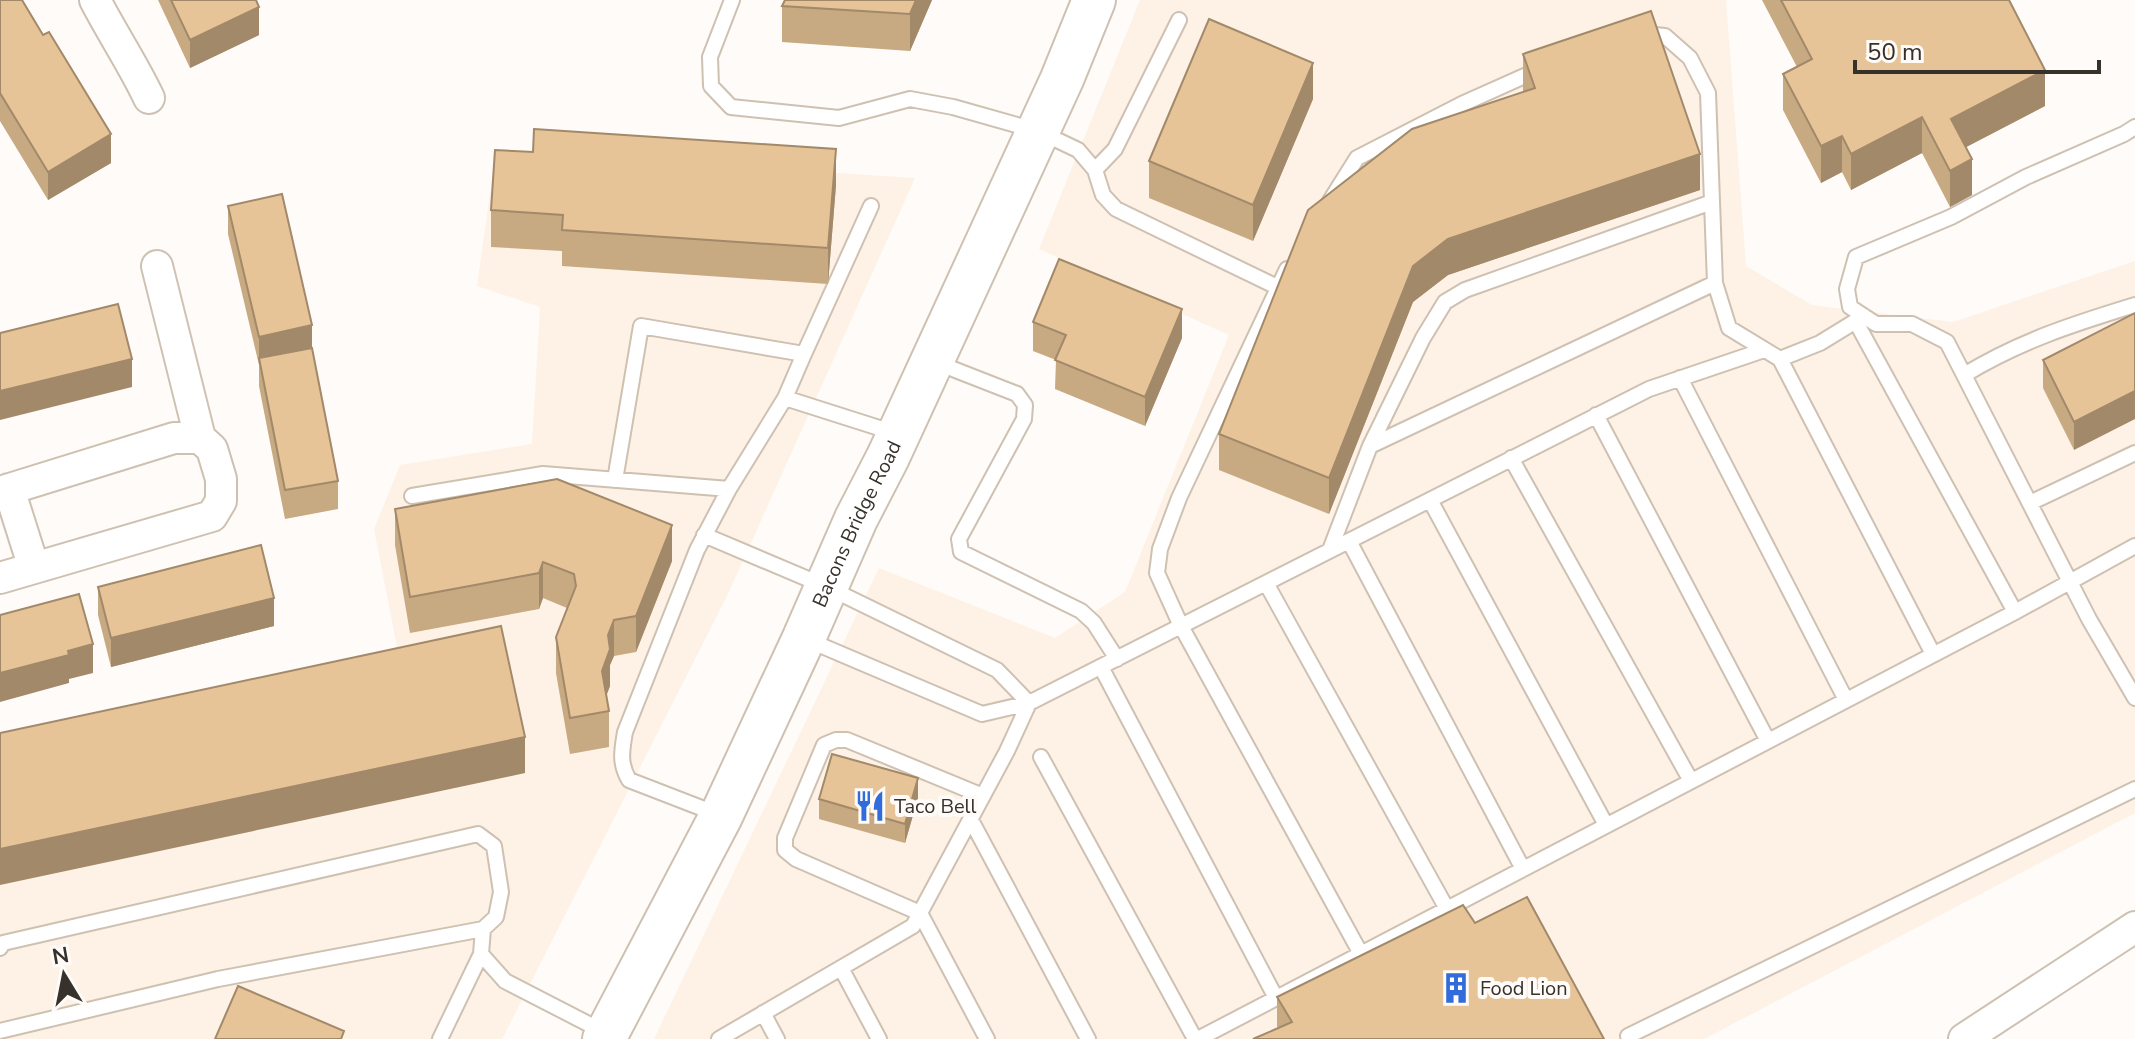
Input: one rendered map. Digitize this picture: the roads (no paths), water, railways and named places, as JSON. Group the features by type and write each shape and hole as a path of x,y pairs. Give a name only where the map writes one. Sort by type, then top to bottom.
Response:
{"main road":[{"name":"Bacons Bridge Road","path":"605,1036 721,816 1062,79 1094,0"}],"street":[{"path":"95,0 149,98"},
{"path":"0,578 212,516 221,501 221,479 212,449 200,438 157,266"},
{"path":"34,568 5,490 174,438 200,438"},
{"path":"1964,1039 2135,927"}],"lane":[{"path":"732,0 710,57 711,86 731,107 839,118 910,99 953,107 1038,131 1078,150 1095,170 1103,195 1116,209 1277,287"},
{"path":"1095,170 1115,149 1179,20"},
{"path":"1628,37 1643,34 1665,36 1690,58 1708,93 1715,283 1729,328 1780,359 1933,654"},
{"path":"1323,211 1357,158 1462,104 1557,62"},
{"path":"2015,612 1860,319 1850,307 1847,289 1856,257 1951,217 2026,177 2135,127"},
{"path":"1330,550 1370,446 1423,338 1445,302 1465,290 1712,202"},
{"path":"721,816 629,780 621,761 625,732 704,535 785,398 871,206"},
{"path":"1292,260 1179,498 1160,549 1157,573 1181,626 1361,954"},
{"path":"1370,446 1715,283"},
{"path":"1964,375 1996,355 2051,331 2135,305"},
{"path":"1780,359 1820,343 1860,319 1876,324 1912,324 1947,342 2070,582 2134,696"},
{"path":"615,480 641,326 804,354"},
{"path":"804,638 982,714 1029,703 1649,389 1764,350"},
{"path":"932,361 1017,394 1025,405 1024,419 959,539 961,552 1081,611 1094,623 1117,659"},
{"path":"1680,378 1846,700"},
{"path":"785,398 898,434"},
{"path":"1596,415 1768,741"},
{"path":"2030,503 2135,453"},
{"path":"1511,458 1691,781"},
{"path":"412,496 543,474 729,489"},
{"path":"1430,500 1606,825"},
{"path":"704,535 827,587 997,670 1029,703"},
{"path":"1349,541 1523,869"},
{"path":"1041,757 1196,1039 2015,612 2135,546"},
{"path":"1266,583 1447,909"},
{"path":"1101,667 1276,998"},
{"path":"719,1039 913,926 1007,751 1029,703"},
{"path":"983,796 847,740 836,740 824,745 785,838 785,850 796,859 920,913 987,1039"},
{"path":"1628,1036 2135,789"},
{"path":"971,820 1088,1039"},
{"path":"0,948 3,943 478,834 494,846 501,892 496,917 483,929 218,979 0,1031"},
{"path":"440,1039 481,954 483,929"},
{"path":"481,954 505,981 605,1036"},
{"path":"841,968 879,1039"},
{"path":"763,1013 777,1039"}],"place":[{"name":"Taco Bell","path":"870,806"},
{"name":"Food Lion","path":"1456,988"}]}
